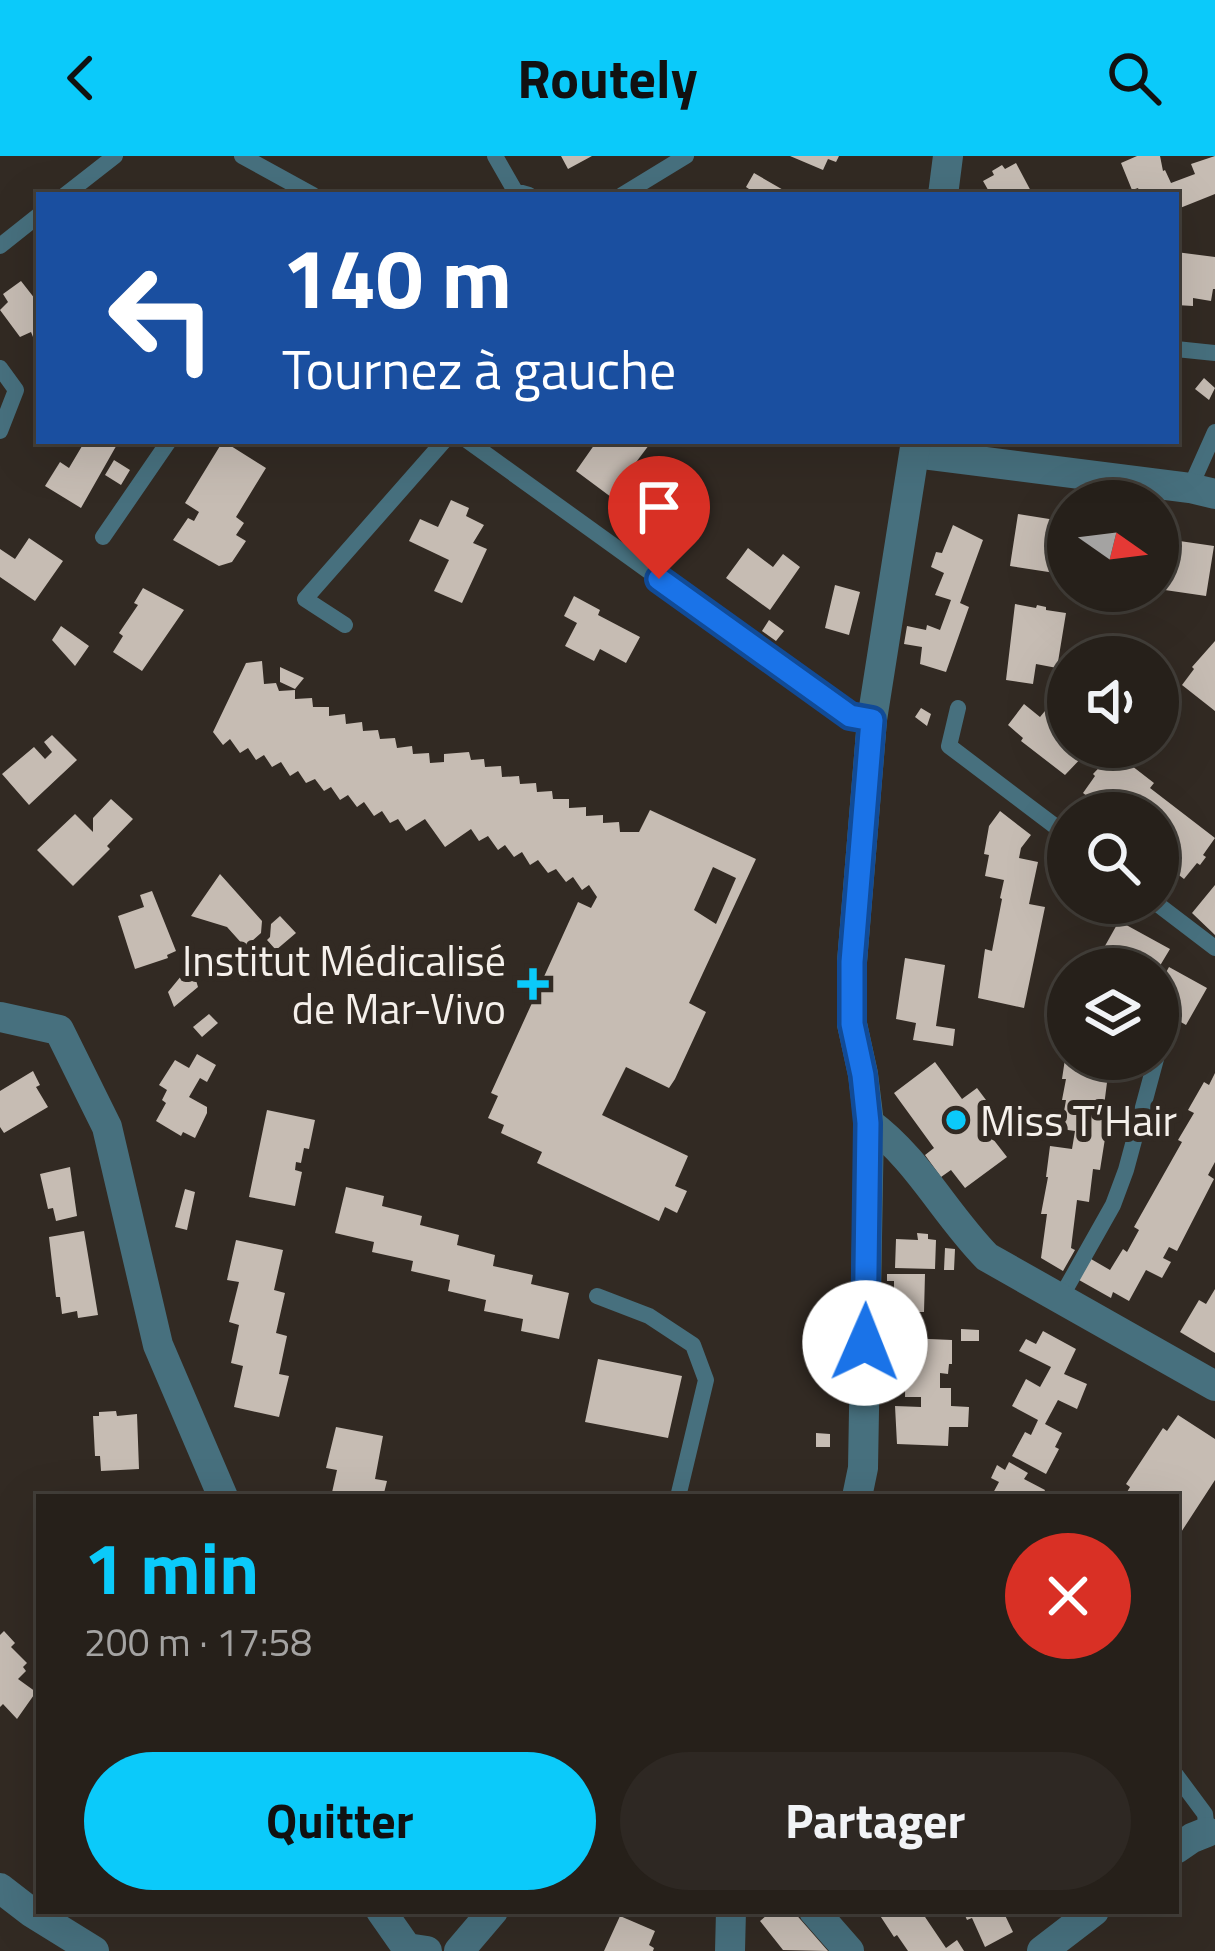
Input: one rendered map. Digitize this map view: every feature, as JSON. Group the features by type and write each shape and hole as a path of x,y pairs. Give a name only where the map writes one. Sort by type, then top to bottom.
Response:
{"street":[{"path":"943,192 948,156"},
{"path":"858,1494 863,1468 868,1123 852,1024 852,962 872,720 916,447 1203,491"},
{"path":"0,1017 59,1030 107,1127 158,1345 222,1494"},
{"path":"868,1123 896,1143 986,1257 1215,1386"},
{"path":"1179,1848 1192,1838 1211,1834"},
{"path":"0,1888 94,1951"},
{"path":"383,1914 407,1948 427,1951"},
{"path":"459,1951 490,1914"},
{"path":"730,1951 731,1914"},
{"path":"817,1914 849,1951"},
{"path":"1056,1937 1090,1914"}],"lane":[{"path":"69,192 115,156"},
{"path":"242,156 284,188"},
{"path":"495,156 518,192"},
{"path":"627,192 686,156"},
{"path":"0,246 36,217"},
{"path":"1179,349 1215,353"},
{"path":"0,368 16,390 0,431"},
{"path":"1203,491 1215,432"},
{"path":"103,537 167,444"},
{"path":"345,625 305,598 441,444"},
{"path":"473,444 850,716 872,720"},
{"path":"958,708 949,746 1047,820"},
{"path":"1179,921 1215,948"},
{"path":"1060,1299 1113,1205 1151,1080"},
{"path":"597,1296 649,1316 693,1346 706,1380 679,1494"},
{"path":"1179,1779 1205,1814 1211,1834"}],"building":[{"path":"561,156 592,156 568,169"},
{"path":"790,156 839,156 836,162 828,159 823,170"},
{"path":"1137,156 1160,156 1171,183 1195,174 1191,164 1215,156 1215,194 1180,208 1179,192 1132,190 1121,163"},
{"path":"1016,163 1031,192 989,192 983,181 1002,165 1005,169"},
{"path":"754,173 787,192 748,192"},
{"path":"1179,252 1215,257 1211,301 1193,298 1193,306 1179,305"},
{"path":"21,281 36,300 36,344 31,332 20,337 0,310 8,302 3,294"},
{"path":"1204,378 1215,388 1209,400 1195,389"},
{"path":"83,444 117,444 81,508 45,486 60,462 69,468"},
{"path":"221,444 266,468 236,517 244,523 236,535 246,541 232,562 219,566 173,540 188,518 194,521 199,512 185,503"},
{"path":"595,444 650,444 631,469 635,472 628,481 624,478 611,497 576,471"},
{"path":"114,460 130,470 121,485 105,475"},
{"path":"451,500 469,508 466,516 484,525 473,543 487,549 462,603 434,591 449,560 409,541 420,519 438,527"},
{"path":"1018,514 1047,519 1047,572 1010,566"},
{"path":"953,525 983,540 960,603 969,607 946,672 920,664 922,647 904,644 907,626 940,630 951,600 935,595 944,573 931,567"},
{"path":"29,538 63,561 35,601 0,577 0,549 15,559"},
{"path":"1179,541 1214,546 1206,596 1179,592"},
{"path":"748,548 773,567 783,554 800,567 770,610 726,578"},
{"path":"835,585 860,592 849,635 825,628"},
{"path":"143,588 184,610 142,671 113,652"},
{"path":"574,596 640,637 626,663 600,649 594,661 565,646 577,623 564,616"},
{"path":"1015,604 1066,613 1062,636 1047,636 1047,666 1036,664 1033,684 1006,680"},
{"path":"769,620 784,631 776,641 762,631"},
{"path":"61,626 89,646 75,666 52,640"},
{"path":"1215,641 1215,711 1182,685"},
{"path":"262,661 264,684 276,683 279,691 295,690 295,699 312,698 313,707 329,707 329,716 345,714 346,724 362,722 363,731 378,730 380,739 395,738 397,748 412,746 413,754 429,753 430,763 444,762 444,754 469,752 471,760 484,759 485,767 501,766 502,777 519,776 520,784 536,783 537,792 552,791 553,799 569,799 569,808 586,807 586,816 603,815 603,823 619,822 620,832 639,832 650,810 756,859 689,1003 706,1012 675,1079 669,1088 626,1067 602,1115 688,1156 675,1186 687,1191 677,1213 665,1207 659,1221 537,1163 542,1152 501,1133 504,1125 488,1118 498,1096 491,1093 578,902 591,908 597,897 589,885 582,890 573,877 566,882 556,869 548,873 538,860 530,865 522,852 514,857 505,845 498,850 488,836 479,841 471,829 445,847 425,819 406,831 398,819 390,823 382,811 374,816 364,802 357,807 348,795 340,800 331,787 324,791 315,779 306,783 298,771 290,776 281,762 272,767 264,755 256,760 248,748 240,753 230,739 223,745 213,732 246,663","holes":["713,867 736,878 716,924 694,910"]},
{"path":"280,667 304,678 295,689 280,682"},
{"path":"1024,704 1040,717 1047,708 1047,761 1008,725"},
{"path":"921,708 931,714 927,726 915,717"},
{"path":"52,735 77,760 29,805 2,774 34,747 45,759 52,752 44,742"},
{"path":"1099,768 1135,768 1154,783 1150,788 1155,792 1084,792"},
{"path":"111,799 133,819 73,886 37,850 75,814 93,832 93,818"},
{"path":"1179,810 1215,838 1200,865 1184,879 1179,875"},
{"path":"1000,811 1031,835 1019,858 1038,862 1029,904 1045,907 1024,1008 978,998 985,949 992,951 1002,899 1004,880 985,876 989,855 984,854 989,826"},
{"path":"220,874 262,921 261,933 245,947 227,927 191,916"},
{"path":"1215,885 1215,935 1192,913"},
{"path":"152,891 176,951 135,969 118,916 144,907 140,895"},
{"path":"280,916 296,933 276,950 267,940 271,924"},
{"path":"1117,924 1124,924 1168,948 1104,948"},
{"path":"905,958 945,965 936,1026 955,1029 953,1046 913,1040 916,1023 896,1019"},
{"path":"191,964 198,987 174,1007 168,992"},
{"path":"1179,973 1207,988 1186,1025 1179,1021"},
{"path":"209,1014 218,1023 202,1037 193,1027"},
{"path":"197,1054 216,1065 207,1082 200,1078 189,1097 207,1107 195,1138 183,1132 181,1136 156,1121 166,1103 162,1100 167,1090 159,1085 175,1060 189,1068"},
{"path":"935,1062 962,1099 977,1088 1007,1128 993,1139 1007,1157 965,1188 951,1170 941,1177 925,1155 934,1148 894,1093"},
{"path":"33,1071 48,1107 4,1133 0,1091"},
{"path":"1215,1073 1215,1162 1208,1175 1214,1179 1177,1251 1169,1247 1163,1258 1171,1262 1162,1278 1146,1270 1129,1301 1113,1292 1111,1298 1079,1280 1091,1259 1110,1270 1123,1249 1127,1252 1139,1230 1134,1227 1182,1142 1178,1140 1194,1113 1188,1110"},
{"path":"1066,1080 1107,1080 1104,1106 1110,1107 1100,1170 1093,1169 1089,1202 1077,1200 1071,1248 1075,1250 1063,1271 1041,1258 1050,1146 1072,1149 1075,1131 1061,1129 1066,1100 1062,1100"},
{"path":"267,1110 315,1120 309,1149 304,1148 301,1163 296,1162 295,1170 302,1172 295,1206 249,1197"},
{"path":"70,1167 77,1216 56,1221 53,1208 48,1209 40,1174"},
{"path":"346,1187 384,1196 382,1206 422,1216 420,1225 459,1235 457,1245 495,1255 493,1266 533,1275 531,1284 569,1293 559,1339 521,1331 523,1319 484,1311 486,1300 448,1291 450,1280 411,1271 413,1261 372,1252 374,1242 335,1233"},
{"path":"185,1189 195,1192 187,1230 175,1227"},
{"path":"84,1231 98,1315 78,1318 77,1311 62,1314 49,1237"},
{"path":"917,1233 936,1240 935,1269 895,1268 896,1239 918,1240"},
{"path":"236,1240 283,1250 274,1290 285,1293 276,1333 287,1336 279,1374 289,1376 279,1417 234,1407 243,1366 231,1363 239,1325 229,1322 239,1282 227,1280"},
{"path":"945,1248 955,1249 954,1270 944,1270"},
{"path":"887,1274 925,1274 924,1312 909,1312 909,1303 904,1296 894,1295 894,1281 887,1281"},
{"path":"1215,1289 1215,1353 1180,1332 1199,1300 1206,1304"},
{"path":"961,1329 979,1330 979,1341 961,1341"},
{"path":"1043,1331 1076,1349 1064,1374 1087,1384 1077,1409 1058,1400 1045,1424 1062,1433 1046,1474 1012,1456 1038,1420 1012,1406 1026,1379 1040,1387 1051,1367 1019,1351 1026,1339 1036,1344"},
{"path":"906,1338 952,1340 952,1364 948,1374 940,1373 940,1388 951,1388 951,1406 969,1407 968,1427 949,1427 948,1446 897,1444 895,1406 921,1407 921,1397 905,1397"},
{"path":"598,1359 682,1376 668,1438 585,1422"},
{"path":"116,1411 117,1416 137,1414 139,1469 101,1471 100,1456 95,1456 93,1416"},
{"path":"1178,1415 1215,1439 1215,1480 1179,1535 1179,1494 1126,1494 1130,1487 1126,1484 1163,1428 1167,1431"},
{"path":"336,1427 383,1436 375,1479 387,1481 384,1494 332,1494 337,1470 326,1468"},
{"path":"816,1433 830,1434 830,1447 816,1447"},
{"path":"1009,1462 1028,1473 1024,1479 1045,1490 1043,1494 993,1494 999,1482 991,1478 997,1465 1005,1470"},
{"path":"4,1631 15,1643 11,1647 27,1663 18,1679 36,1692 17,1719 3,1704 0,1707 0,1635"},
{"path":"768,1914 796,1914 828,1951 783,1950 760,1921"},
{"path":"879,1914 923,1914 946,1948 957,1940 964,1951 908,1951"},
{"path":"964,1914 1004,1914 1013,1932 985,1947 972,1918 967,1920"},
{"path":"620,1916 655,1931 649,1945 653,1951 604,1951"}],"place":[{"name":"Institut Médicalisé de Mar-Vivo","path":"533,984"},
{"name":"Miss T’Hair","path":"956,1120"}],"route":[{"path":"659,579 850,716 872,720 852,962 852,1024 868,1123 865,1343"}]}
